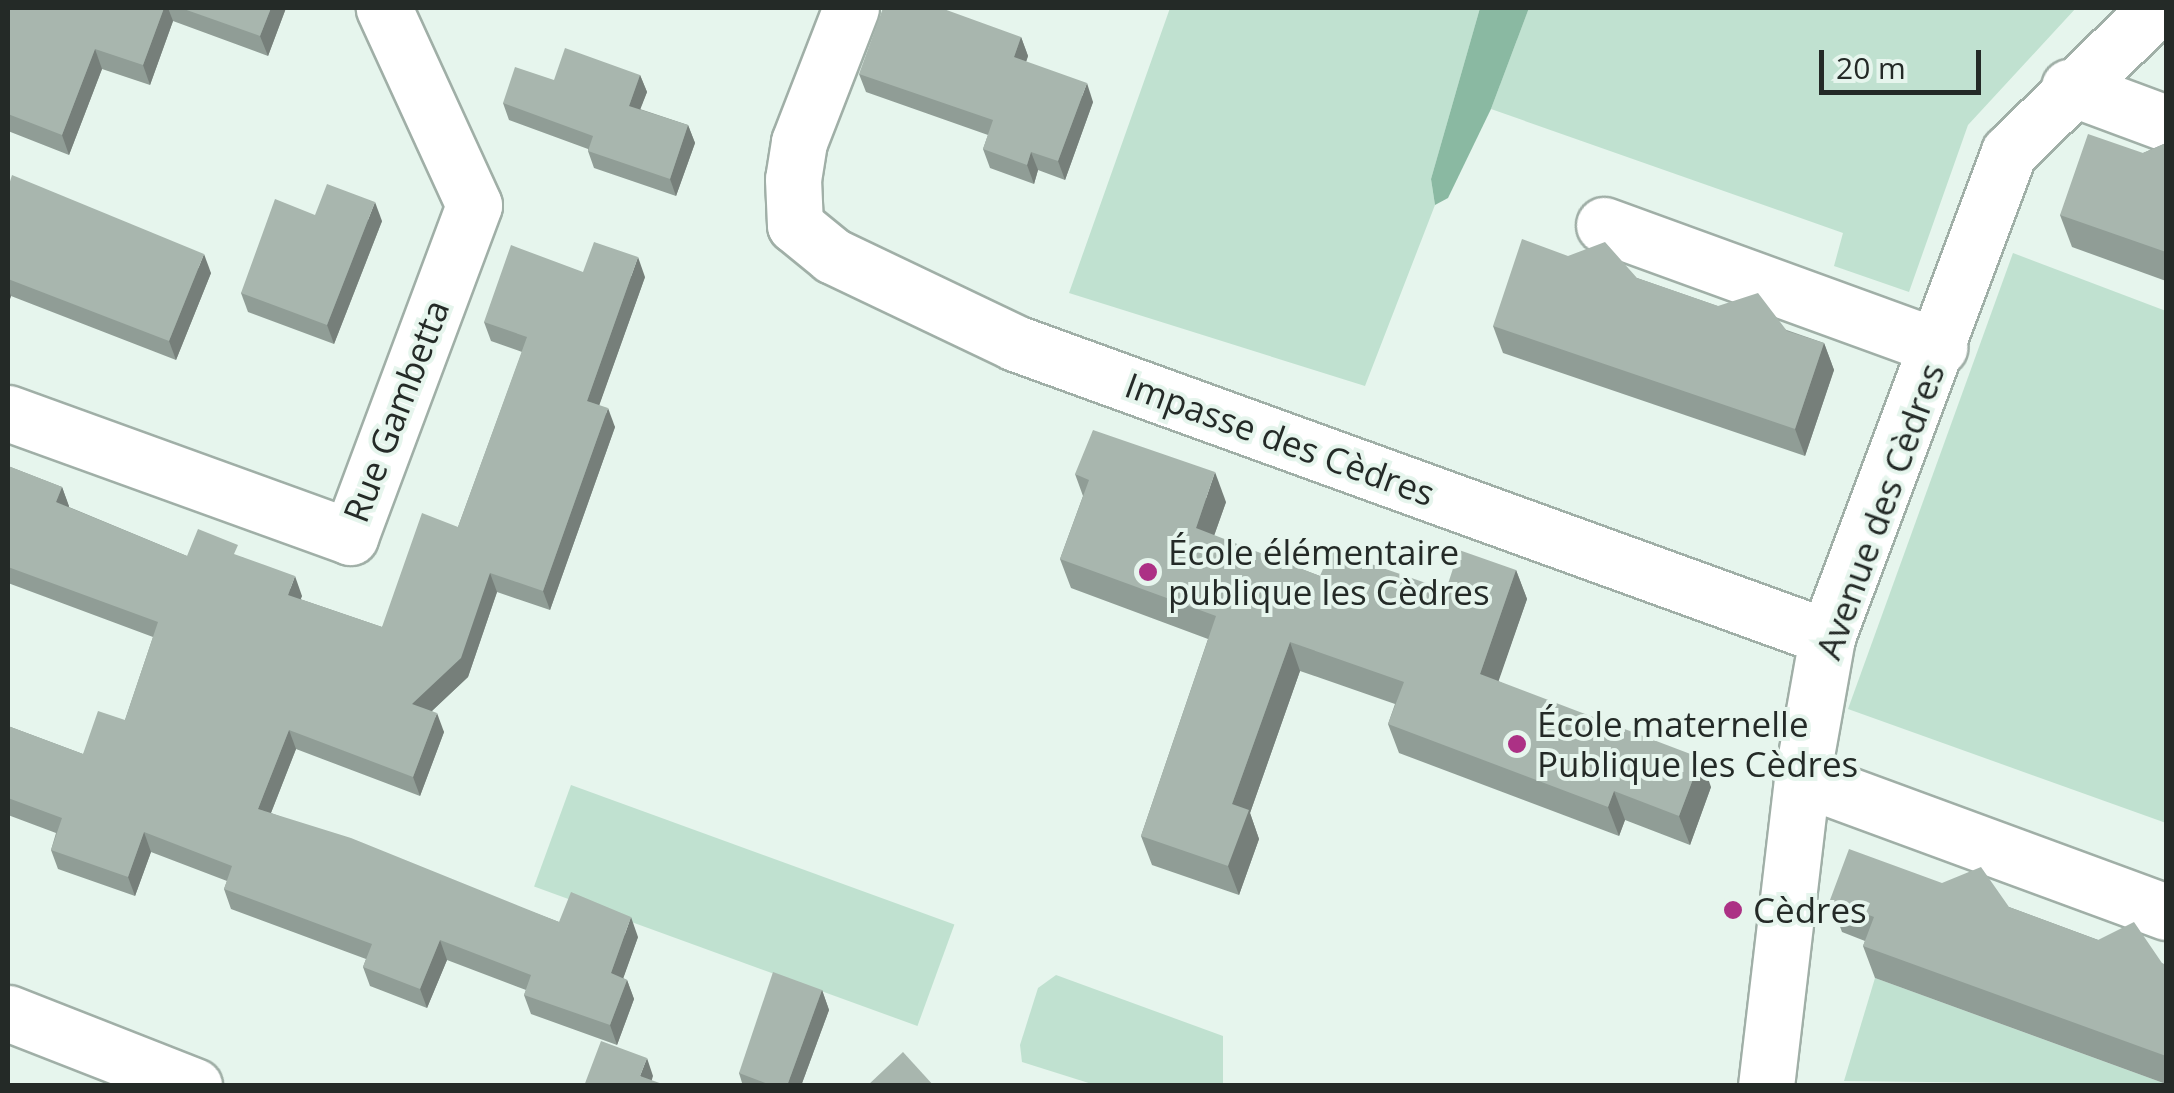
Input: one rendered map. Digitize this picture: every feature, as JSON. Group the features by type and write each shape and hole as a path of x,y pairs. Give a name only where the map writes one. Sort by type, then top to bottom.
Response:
{"street":[{"name":"Rue Gambetta","path":"8,413 350,537 474,205 384,8"},
{"name":"Impasse des Cèdres","path":"851,8 799,142 795,226 834,256 1015,344 1828,637"},
{"name":"Avenue des Cèdres","path":"1766,1086 1802,778 1828,637 1940,347 2009,152 2069,87 2157,8"},
{"path":"2069,87 2166,123"},
{"path":"1604,225 1940,347"},
{"path":"1802,778 2166,912"},
{"path":"8,1014 74,1064 194,1086"}],"green space":[{"path":"1170,8 1480,8 1431,179 1435,205 1365,386 1069,293"},
{"path":"1480,8 1529,8 1491,109 1448,198 1435,205 1431,179"},
{"path":"1529,8 2076,8 1968,125 1909,292 1834,266 1843,233 1491,109"},
{"path":"2013,253 2166,311 2166,823 1848,709"},
{"path":"571,785 954,925 917,1026 534,886"},
{"path":"1056,975 1223,1036 1223,1085 1095,1085 1022,1062 1020,1045 1038,988"},
{"path":"1875,978 2166,1084 2166,1085 1844,1081"}],"building":[{"path":"8,8 164,8 143,65 95,49 62,135 8,114"},
{"path":"181,8 271,8 260,36"},
{"path":"883,8 941,8 1021,37 1014,57 1087,83 1058,161 1031,152 1027,165 983,149 993,120 859,74"},
{"path":"565,48 640,75 629,106 688,125 670,179 588,151 593,136 503,103 515,67 554,80"},
{"path":"2088,134 2143,153 2166,143 2166,252 2060,215"},
{"path":"12,175 204,254 169,341 8,279 8,188"},
{"path":"327,184 375,202 327,325 241,293 275,199 315,215"},
{"path":"1522,239 1568,256 1605,242 1637,278 1718,306 1758,293 1787,331 1824,343 1795,429 1493,326"},
{"path":"594,242 638,257 587,401 608,408 543,591 490,573 461,658 412,704 437,713 413,777 289,730 258,809 351,838 559,922 571,892 631,917 611,973 627,980 610,1025 524,995 531,975 440,940 420,989 363,967 372,944 224,889 232,866 144,832 128,877 51,850 62,818 8,798 8,726 83,754 98,711 125,720 158,622 8,567 8,466 62,487 56,502 187,556 198,529 238,545 234,554 295,576 288,595 382,627 422,513 458,527 527,337 484,322 511,245 583,272"},
{"path":"1093,430 1215,472 1196,528 1320,576 1331,550 1446,590 1459,550 1516,570 1480,674 1701,758 1679,816 1614,791 1608,807 1388,724 1404,682 1290,642 1232,804 1249,810 1228,866 1141,836 1216,616 1060,559 1089,480 1075,474"},
{"path":"1849,849 1942,883 1981,867 2009,907 2098,940 2134,922 2166,965 2166,1056 1863,946 1874,917 1830,900"},
{"path":"773,972 822,990 787,1086 773,1086 739,1073"},
{"path":"601,1041 647,1058 640,1076 668,1086 584,1086"},
{"path":"903,1052 934,1086 867,1086"}],"place":[{"name":"École élémentaire publique les Cèdres","path":"1148,572"},
{"name":"École maternelle Publique les Cèdres","path":"1517,744"},
{"name":"Cèdres","path":"1733,910"}]}
